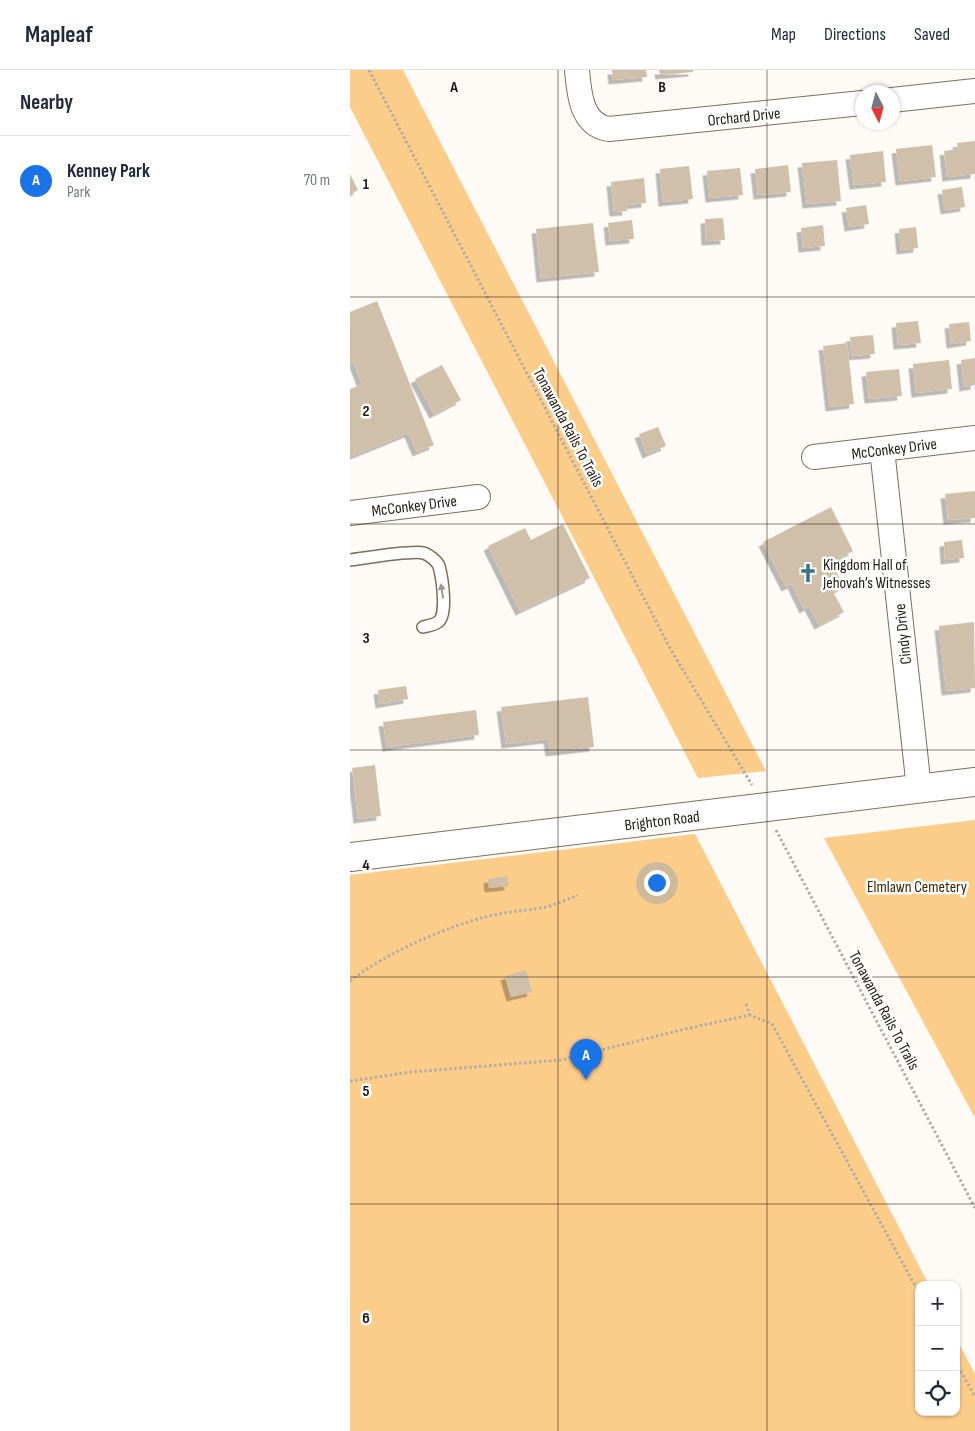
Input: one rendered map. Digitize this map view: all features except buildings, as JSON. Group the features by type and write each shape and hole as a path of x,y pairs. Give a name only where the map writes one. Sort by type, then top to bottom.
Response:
{"street":[{"name":"Orchard Drive","path":"577,70 579,94 584,110 591,121 601,128 626,128 855,104"},
{"path":"900,99 975,91"},
{"name":"McConkey Drive","path":"814,457 975,438"},
{"name":"Cindy Drive","path":"882,450 919,789"},
{"name":"McConkey Drive","path":"350,513 478,497"},
{"name":"Brighton Road","path":"350,857 975,782"}],"lane":[{"path":"350,560 411,553 424,553 432,558 438,564 444,604 442,616 438,622 423,628"}],"path":[{"name":"Tonawanda Rails To Trails","path":"369,70 671,650 756,791"},
{"name":"Tonawanda Rails To Trails","path":"773,824 975,1208"},
{"path":"350,981 418,941 464,923 508,912 546,906 578,895"},
{"path":"746,1004 750,1015"},
{"path":"350,1080 411,1072 561,1060 750,1015 772,1024 915,1287"},
{"path":"960,1369 975,1397"}],"green space":[{"path":"350,70 403,70 766,771 698,778 350,107"},
{"name":"Elmlawn Cemetery","path":"975,820 975,1118 824,838"},
{"path":"695,834 927,1281 915,1281 915,1416 960,1416 960,1346 975,1374 975,1431 350,1431 350,875"}],"place":[{"name":"Kingdom Hall of Jehovah’s Witnesses","path":"808,573"},
{"name":"Kenney Park","path":"586,1080"}]}
